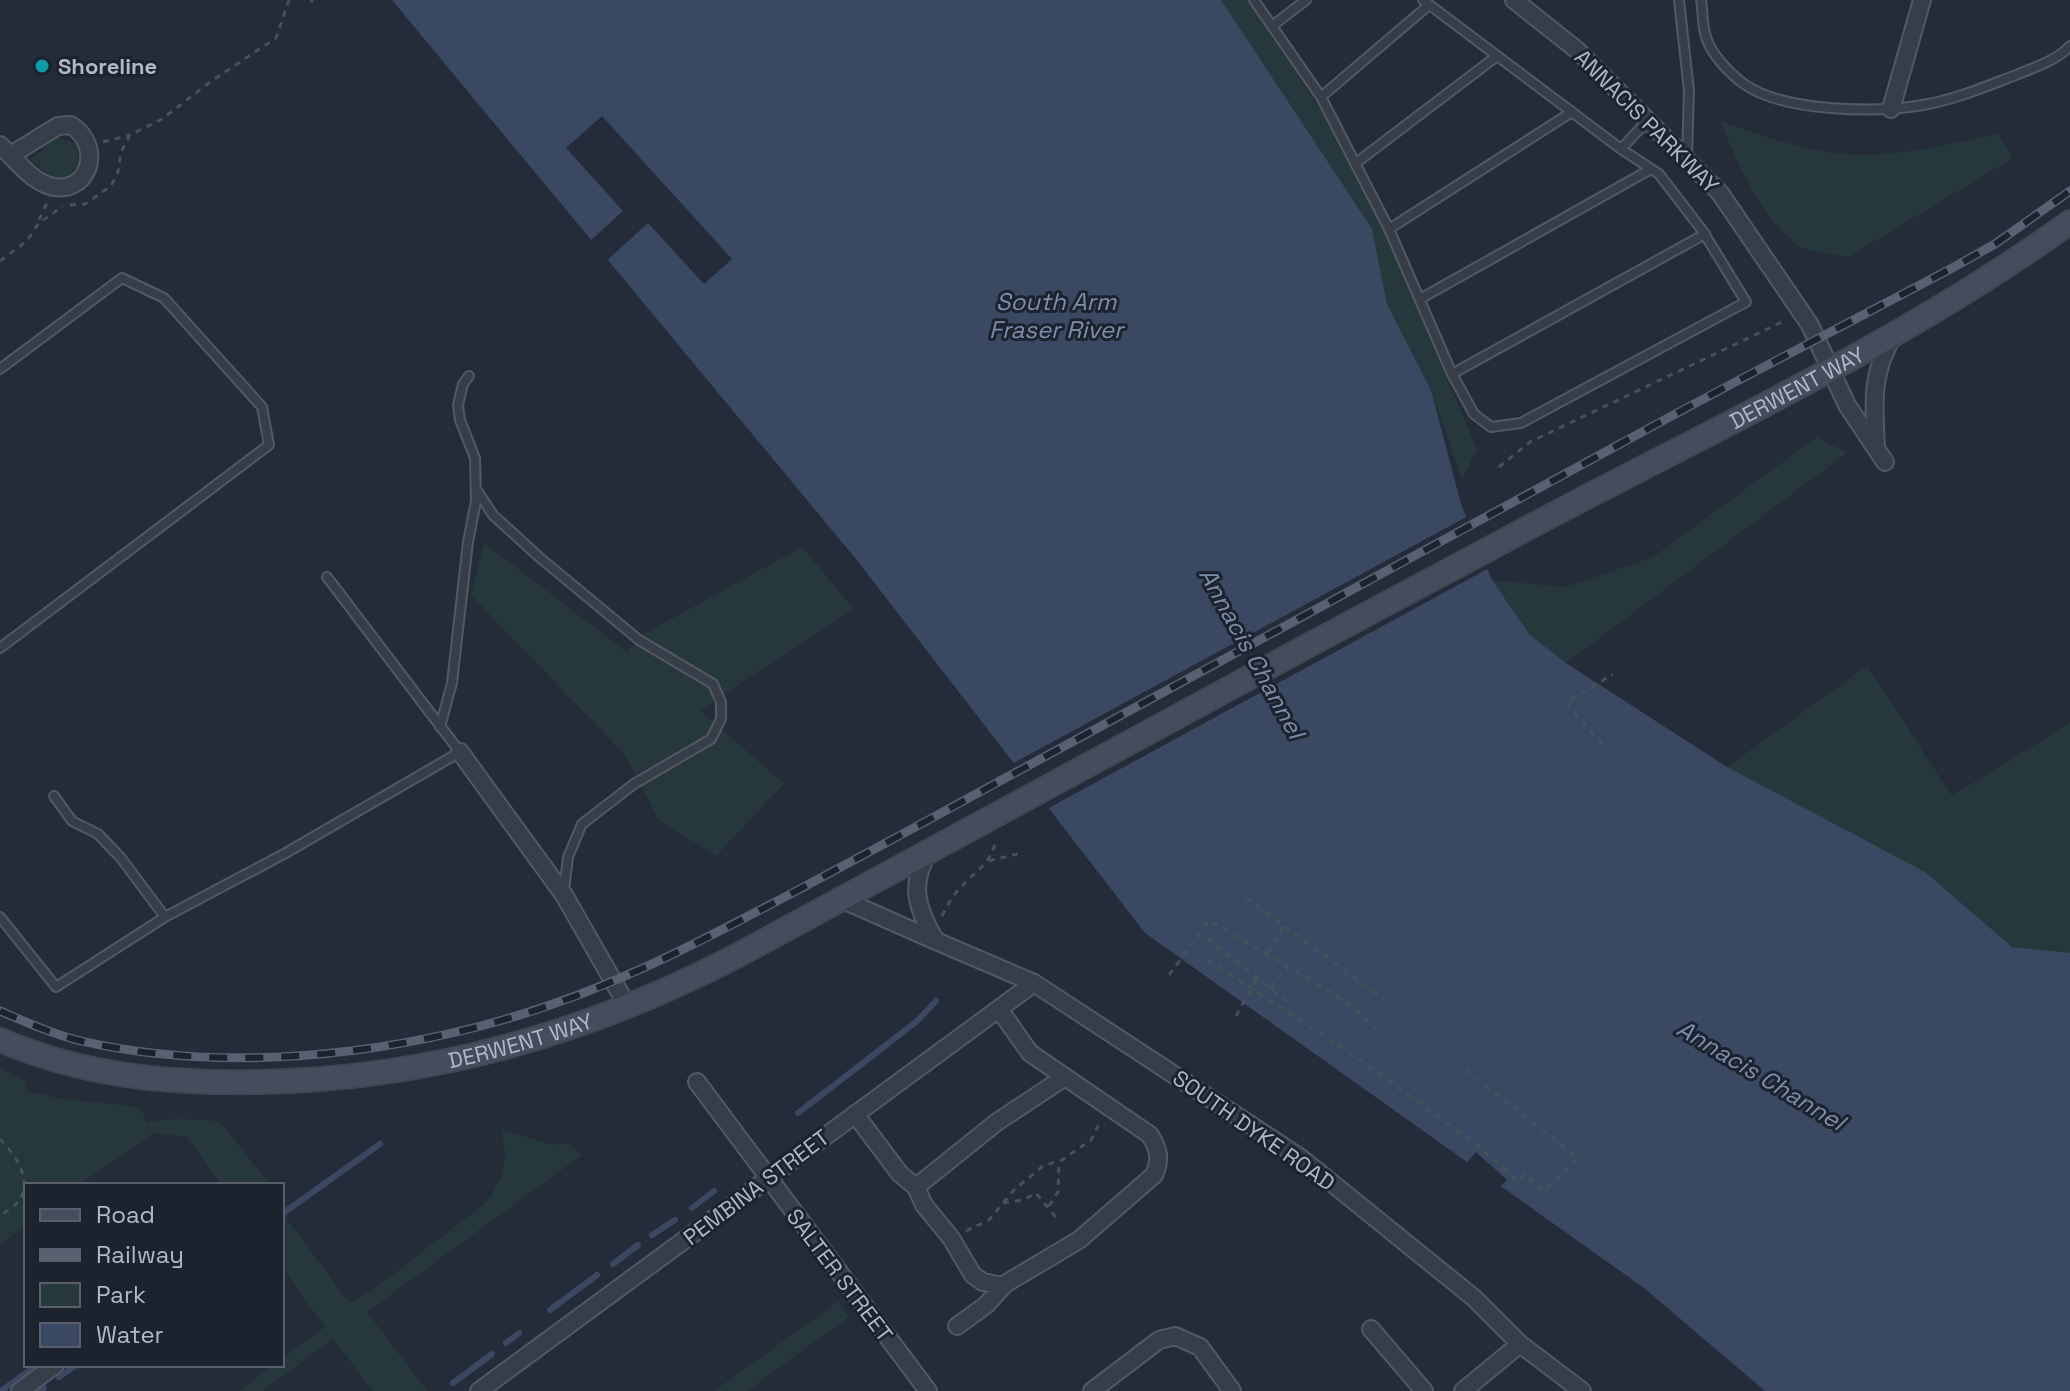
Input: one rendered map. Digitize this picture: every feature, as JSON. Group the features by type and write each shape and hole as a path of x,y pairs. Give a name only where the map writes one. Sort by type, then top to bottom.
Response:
{"main road":[{"name":"DERWENT WAY","path":"0,1040 36,1055 95,1070 156,1080 286,1082 396,1071 488,1053 569,1029 628,1007 690,980 930,851 998,825 1515,534 1831,370 2032,250 2070,222"}],"street":[{"name":"ANNACIS PARKWAY","path":"1514,0 1577,50 1720,193 1801,310 1819,340 1847,405 1880,456 1874,391 1884,351 1895,333"},
{"path":"1891,109 1922,0"},
{"path":"71,125 80,130 89,145 90,159 80,178 72,184 54,187 40,182 5,150 58,126 71,125"},
{"path":"460,752 564,895 628,1007"},
{"path":"930,851 917,876 916,893 925,923 938,932"},
{"name":"SOUTH DYKE ROAD","path":"841,899 938,932 1034,983 1301,1158 1474,1298 1520,1344 1582,1391"},
{"name":"PEMBINA STREET","path":"479,1391 1034,983"},
{"path":"957,1326 986,1305 1003,1286 1079,1240 1154,1175 1159,1162 1157,1148 1150,1135 1030,1053 999,1009"},
{"path":"916,1187 997,1122 1065,1077"},
{"name":"SALTER STREET","path":"697,1082 928,1391"},
{"path":"855,1114 900,1174 916,1187 924,1205 952,1240 973,1275 983,1282 1003,1286"},
{"path":"1371,1329 1424,1391"},
{"path":"1092,1391 1159,1340 1175,1336 1200,1347 1232,1391"},
{"path":"1463,1391 1520,1344"},
{"path":"20,1391 52,1367"}],"lane":[{"path":"1254,0 1321,97 1389,229 1452,374 1474,414 1491,427 1521,423 1746,302 1705,234 1659,174 1426,3 1321,97"},
{"path":"1272,26 1306,0"},
{"path":"1679,0 1689,91 1687,157"},
{"path":"1701,0 1706,37 1722,63 1745,85 1780,99 1818,106 1891,109 1925,105 2043,64 2070,46"},
{"path":"1356,163 1497,56"},
{"path":"1389,229 1572,112"},
{"path":"1621,149 1649,119"},
{"path":"1420,299 1651,169"},
{"path":"1452,374 1705,234"},
{"path":"0,369 122,278 164,298 262,407 269,445 0,648"},
{"path":"440,727 452,683 468,542 476,501 475,458 460,420 458,405 463,384 469,376"},
{"path":"476,489 493,515 539,557 639,640 713,684 721,702 721,719 711,739 634,784 582,824 568,857 564,895"},
{"path":"0,917 56,987 165,917 284,854 460,752 327,577"},
{"path":"54,796 72,821 98,834 121,858 165,917"}],"path":[{"path":"89,145 130,135 162,119 276,38 289,0"},
{"path":"38,224 63,206 85,204 111,186 118,172 121,152 130,135"},
{"path":"0,261 27,241 54,187"},
{"path":"1499,467 1530,442 1770,329 1801,310"},
{"path":"1602,744 1566,703 1613,674"},
{"path":"989,861 998,825"},
{"path":"938,932 950,900 989,861 1024,852"},
{"path":"1246,898 1388,1002"},
{"path":"1169,975 1209,920 1345,1001 1377,1029"},
{"path":"1267,954 1284,925"},
{"path":"1207,938 1286,1001"},
{"path":"1208,960 1419,1102 1481,1148 1518,1182 1524,1174 1544,1191 1578,1158 1466,1070"},
{"path":"1271,988 1287,966"},
{"path":"1236,1016 1257,979"},
{"path":"952,1240 989,1220 1014,1190 1043,1166 1059,1161 1091,1140 1109,1107"},
{"path":"0,1139 21,1167 23,1177 23,1193 18,1203 0,1216"},
{"path":"1048,1207 1058,1192 1059,1161"},
{"path":"1501,1175 1505,1170"},
{"path":"1003,1203 1023,1200 1036,1193 1058,1220"}],"green space":[{"path":"1096,0 1248,0 1326,118 1379,219 1477,449 1462,480 1431,390 1387,304"},
{"path":"1720,121 1804,148 1854,155 1916,150 1998,134 2013,158 1848,257 1804,248 1785,235 1752,189"},
{"path":"60,138 76,144 80,165 66,178 51,177 31,160 53,140"},
{"path":"1817,437 1847,453 1566,663 1530,635 1492,580 1565,587 1653,557"},
{"path":"484,543 627,652 644,634 802,547 853,608 700,710 784,784 716,856 658,819 625,755 471,595"},
{"path":"1867,666 1952,796 2070,723 2070,1031 1727,767"},
{"path":"0,1068 25,1081 27,1091 63,1099 140,1107 147,1123 174,1119 219,1121 269,1183 221,1183 187,1137 154,1133 81,1183 24,1183 24,1226 0,1244"},
{"path":"501,1129 552,1145 568,1143 582,1155 367,1312 427,1391 373,1391 333,1339 262,1391 239,1391 271,1367 284,1367 284,1358 325,1327 284,1270 284,1201 287,1219 351,1302 373,1290 484,1204 501,1178 505,1151"},
{"path":"839,1301 849,1317 747,1391 714,1391"}],"water":[{"name":"South Arm Fraser River","path":"392,0 1221,0 1372,229 1387,304 1431,390 1461,504 1492,580 1530,635 1566,663 1727,767 1925,872 2012,947 2070,953 2070,1391 1765,1391 1644,1288 1145,933 856,559"}],"pier":[{"path":"602,116 732,259 704,284 648,223 604,263 588,243 623,211 566,148"},
{"path":"1470,515 1491,567 1045,810 1010,765"},
{"path":"1476,1152 1507,1180 1498,1189 1465,1165"}],"waterway":[{"path":"798,1113 916,1022 936,1001"},
{"path":"284,1213 380,1144"},
{"path":"692,1208 714,1191"},
{"path":"652,1235 675,1220"},
{"path":"613,1264 638,1245"},
{"path":"550,1310 597,1275"},
{"path":"506,1343 519,1333"},
{"path":"453,1383 492,1354"},
{"path":"1,1391 34,1367"},
{"path":"59,1377 73,1367"},
{"path":"40,1391 44,1388"}],"railway":[{"path":"0,1011 70,1038 130,1050 179,1056 280,1057 380,1047 429,1038 523,1014 609,983 690,946 813,882 1662,421 1954,267 1995,244 2070,191"}],"place":[{"name":"Shoreline","path":"42,66"}],"water label":[{"name":"Annacis Channel","path":"1252,653"},
{"name":"Annacis Channel","path":"1761,1075"}]}
